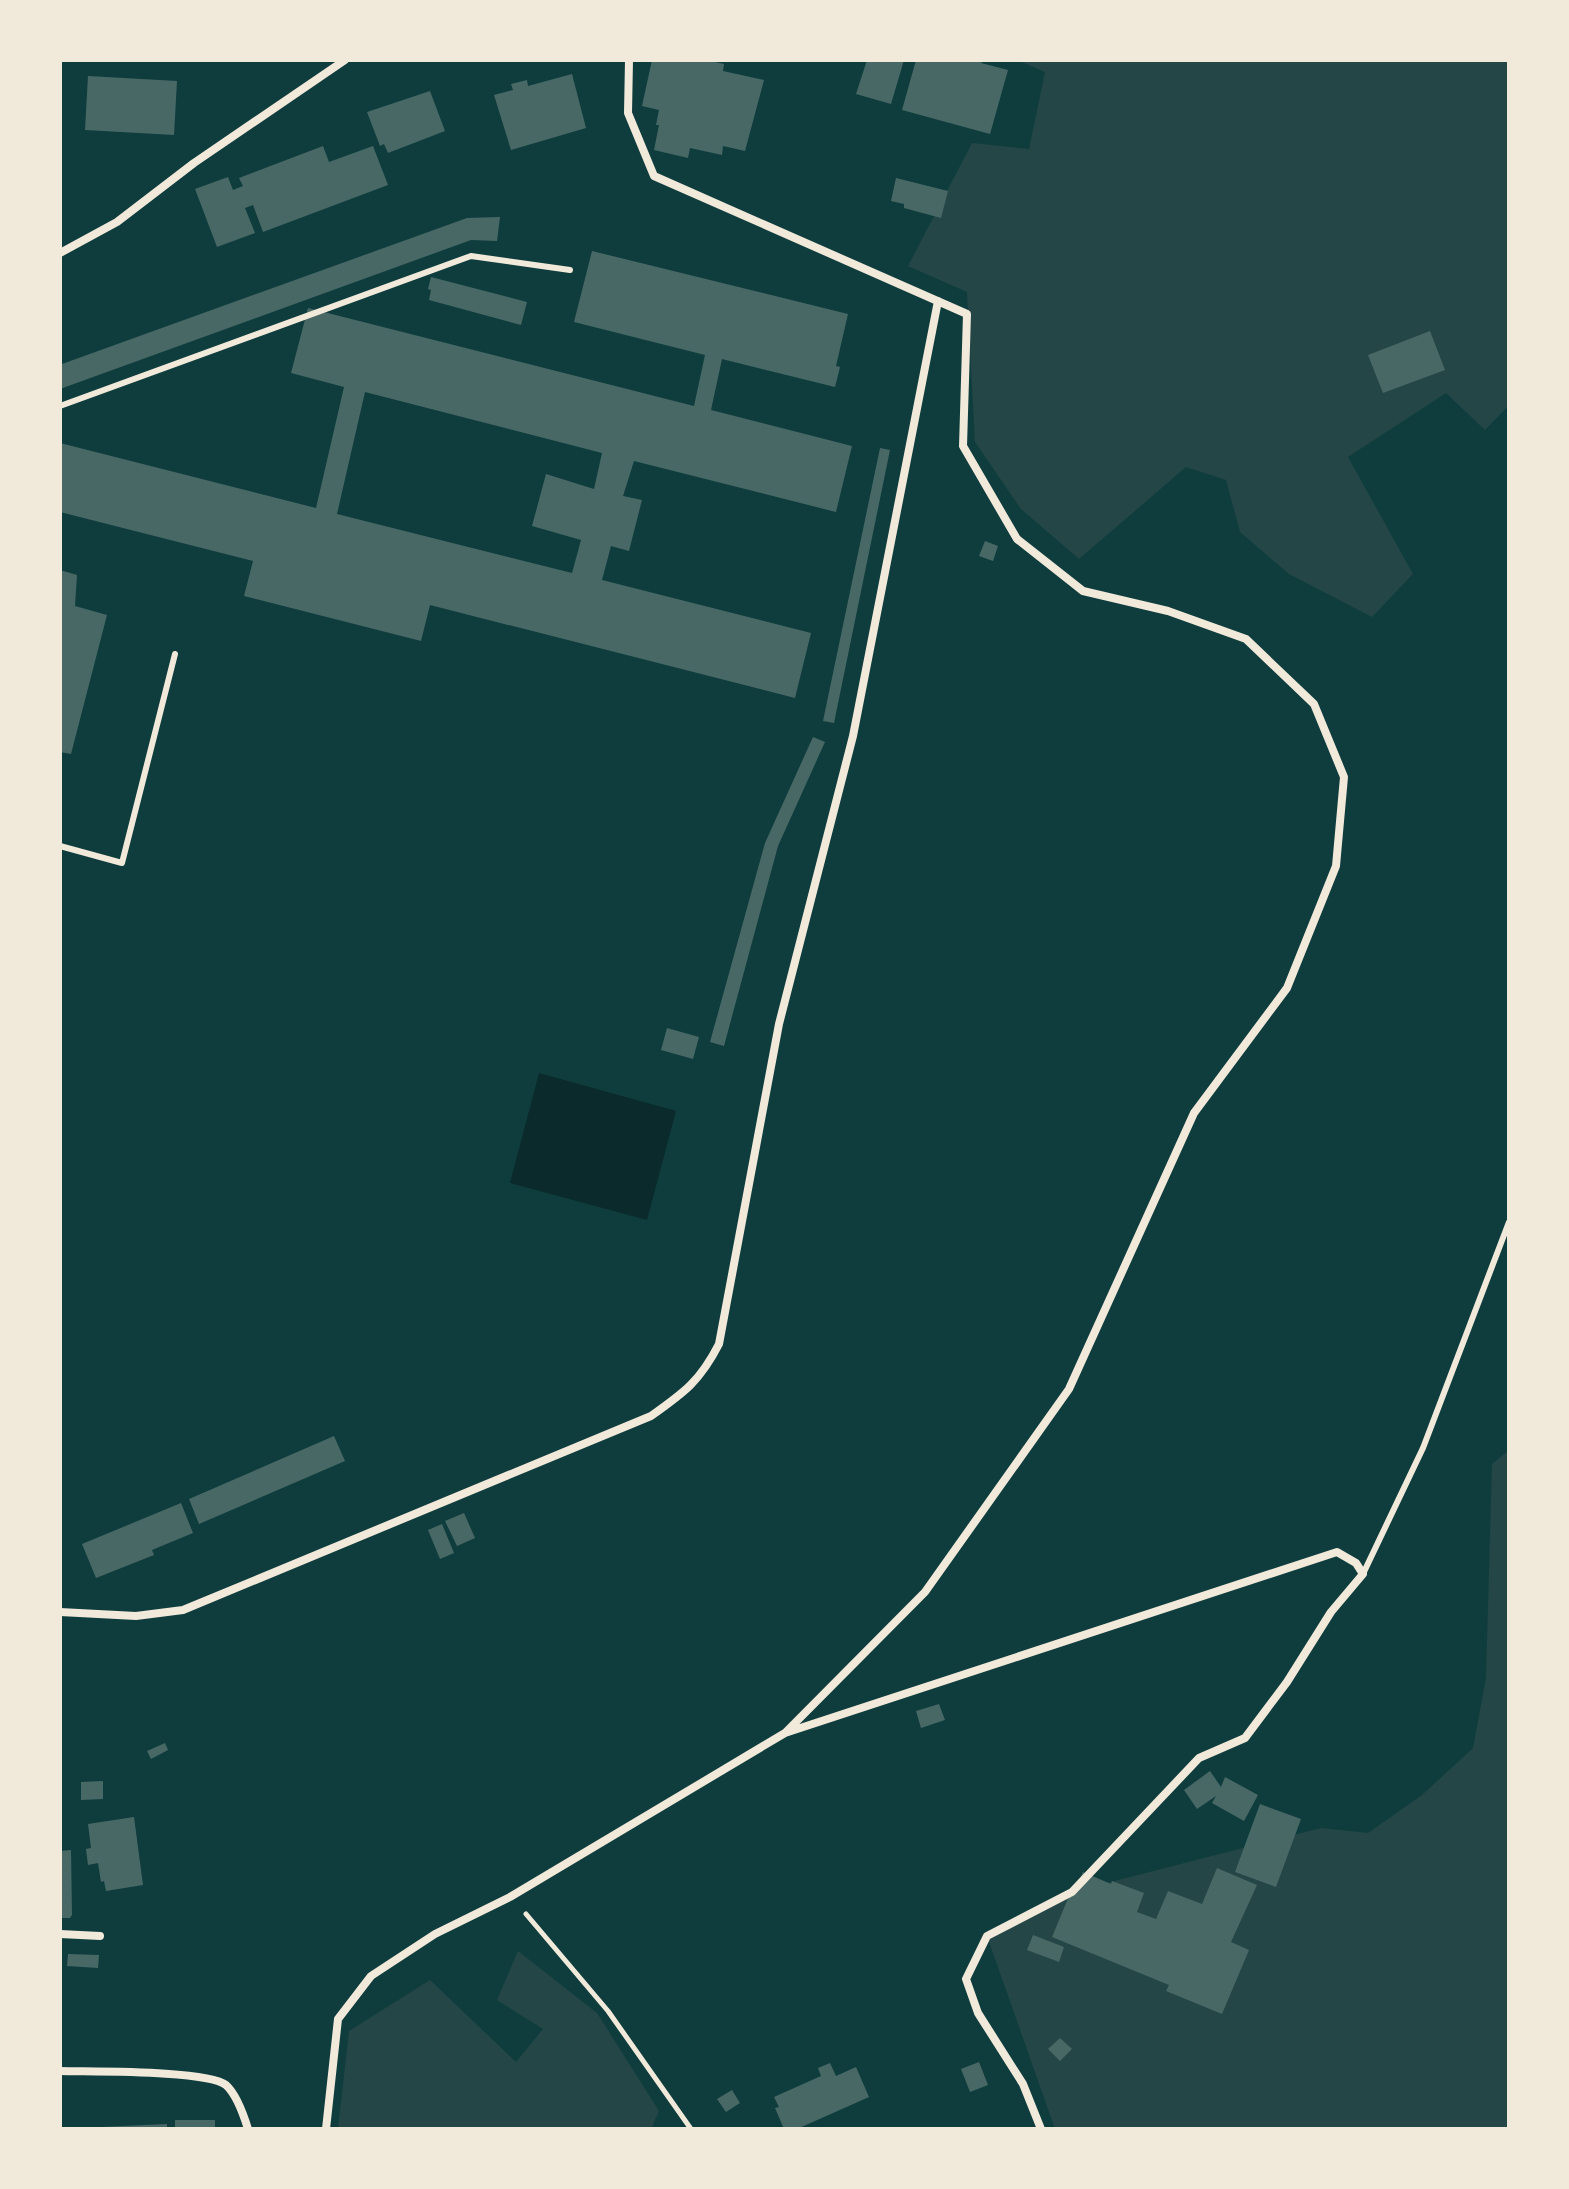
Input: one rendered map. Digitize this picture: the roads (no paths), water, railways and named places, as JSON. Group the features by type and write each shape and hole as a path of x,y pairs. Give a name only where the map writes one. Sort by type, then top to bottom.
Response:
{"street":[{"path":"60,253 117,222 194,163 345,60"},
{"path":"629,60 628,113 654,176 967,314 963,446 1017,539 1083,591 1168,611 1246,639 1314,704 1344,777 1336,866 1287,988 1194,1113 1069,1389 925,1592 785,1733"},
{"path":"60,1612 136,1616 183,1610 651,1416 685,1392 704,1372 719,1344 779,1024 853,736 938,301"},
{"path":"326,2129 338,2019 371,1976 435,1934 510,1897 785,1733 1337,1552 1356,1563 1363,1574 1331,1612 1287,1682 1245,1738 1199,1758 1072,1892 987,1936 966,1979 978,2013 1023,2084 1041,2129"},
{"path":"60,1934 100,1936"},
{"path":"60,2071 202,2077 225,2085 243,2112 248,2129"}],"lane":[{"path":"60,406 471,256 570,270"},
{"path":"60,846 122,863 175,654"},
{"path":"1363,1574 1423,1448 1509,1222"}]}
